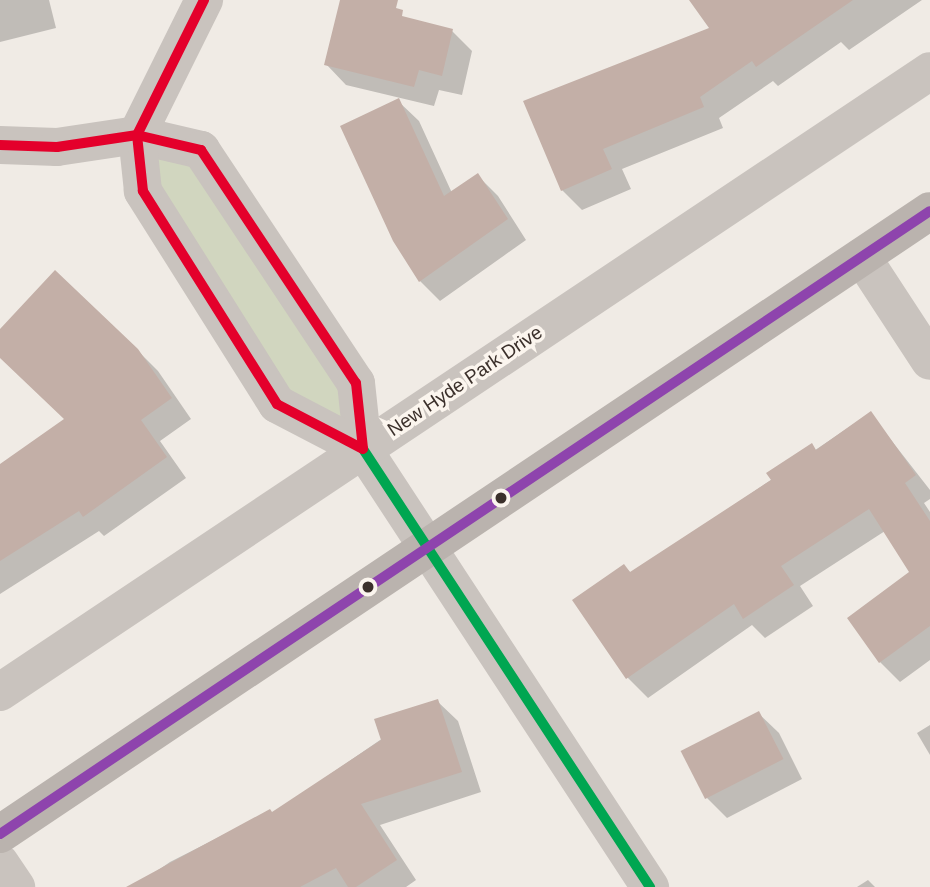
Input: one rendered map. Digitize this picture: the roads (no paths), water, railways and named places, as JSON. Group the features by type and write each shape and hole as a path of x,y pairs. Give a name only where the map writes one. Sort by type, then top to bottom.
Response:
{"main road":[{"path":"0,834 426,546 930,211"}],"street":[{"path":"204,0 137,135 143,191 277,404 363,449"},
{"name":"New Hyde Park Drive","path":"0,692 930,71"},
{"path":"0,145 57,147 137,135 201,150 356,383 363,449 650,887"},
{"path":"862,257 930,361"},
{"path":"0,863 16,887"}]}
